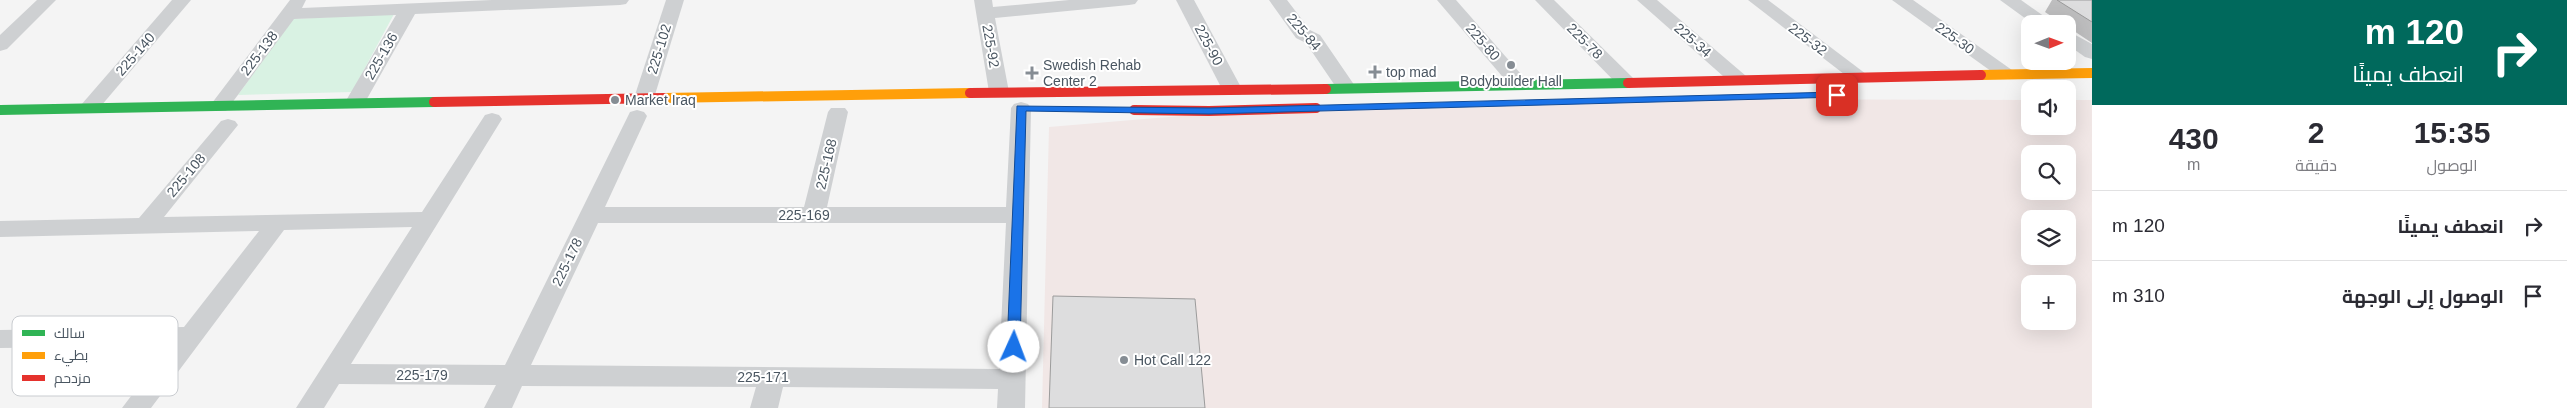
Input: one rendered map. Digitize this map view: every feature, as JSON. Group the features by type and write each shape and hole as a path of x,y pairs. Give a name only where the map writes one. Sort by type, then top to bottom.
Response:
{"main road":[{"path":"0,110 88,109 223,120 325,105 354,104 639,112 999,92 1233,91 2092,73"},
{"path":"1652,82 1664,94"},
{"path":"316,117 325,105"},
{"path":"1120,109 1209,111 1333,108"}],"street":[{"path":"0,45 48,0"},
{"name":"225-140","path":"88,109 182,0"},
{"path":"294,7 409,8 620,0"},
{"name":"225-102","path":"639,112 675,0"},
{"path":"984,6 1129,0"},
{"name":"225-90","path":"1185,0 1233,91"},
{"name":"225-84","path":"1278,0 1303,34 1313,39 1347,89"},
{"name":"225-80","path":"1446,0 1520,85"},
{"name":"225-78","path":"1544,0 1626,82"},
{"name":"225-34","path":"1646,0 1739,80"},
{"name":"225-32","path":"1757,0 1860,77"},
{"name":"225-30","path":"1901,0 2009,75"},
{"path":"2009,0 2032,15"},
{"name":"225-92","path":"984,6 999,92"},
{"name":"225-138","path":"223,120 294,7"},
{"name":"225-136","path":"354,104 409,8"},
{"path":"2076,42 2092,52"},
{"path":"1011,408 1021,108"},
{"name":"225-178","path":"498,408 639,112"},
{"name":"225-168","path":"814,215 838,112"},
{"path":"310,408 430,219 489,119"},
{"name":"225-108","path":"145,226 223,120"},
{"name":"225-169","path":"590,215 1018,215"},
{"path":"0,229 430,219"},
{"path":"178,355 278,222"},
{"path":"178,336 193,336"},
{"name":"225-179","path":"332,374 513,376"},
{"name":"225-171","path":"513,376 1012,379"},
{"path":"764,408 772,377"},
{"path":"136,408 146,396"}],"shaded area":[{"path":"1668,99 2021,100 2021,135 2076,135 2076,100 2092,100 2092,408 1042,408 1049,127 1264,109"}],"green space":[{"path":"394,14 352,92 238,95 293,19"}],"building":[{"path":"2057,0 2092,0 2092,22"},
{"name":"Hot Call 122","path":"1053,296 1195,299 1205,408 1049,408"}],"traffic: fast":[{"path":"1326,89 1628,83"},
{"path":"0,110 434,102"}],"traffic: slow":[{"path":"1981,75 2092,73"},
{"path":"664,98 970,93"}],"traffic: jam":[{"path":"1628,83 1981,75"},
{"path":"970,93 1326,89"},
{"path":"434,102 664,98"},
{"path":"1134,110 1209,111 1316,108"}],"place":[{"name":"Bodybuilder Hall","path":"1511,65"},
{"name":"top mad","path":"1375,72"},
{"name":"Swedish Rehab Center 2","path":"1032,73"},
{"name":"Market Iraq","path":"615,100"},
{"name":"Hot Call 122","path":"1124,360"}],"route":[{"path":"1014,347 1021,108 1209,111 1837,95"}]}
